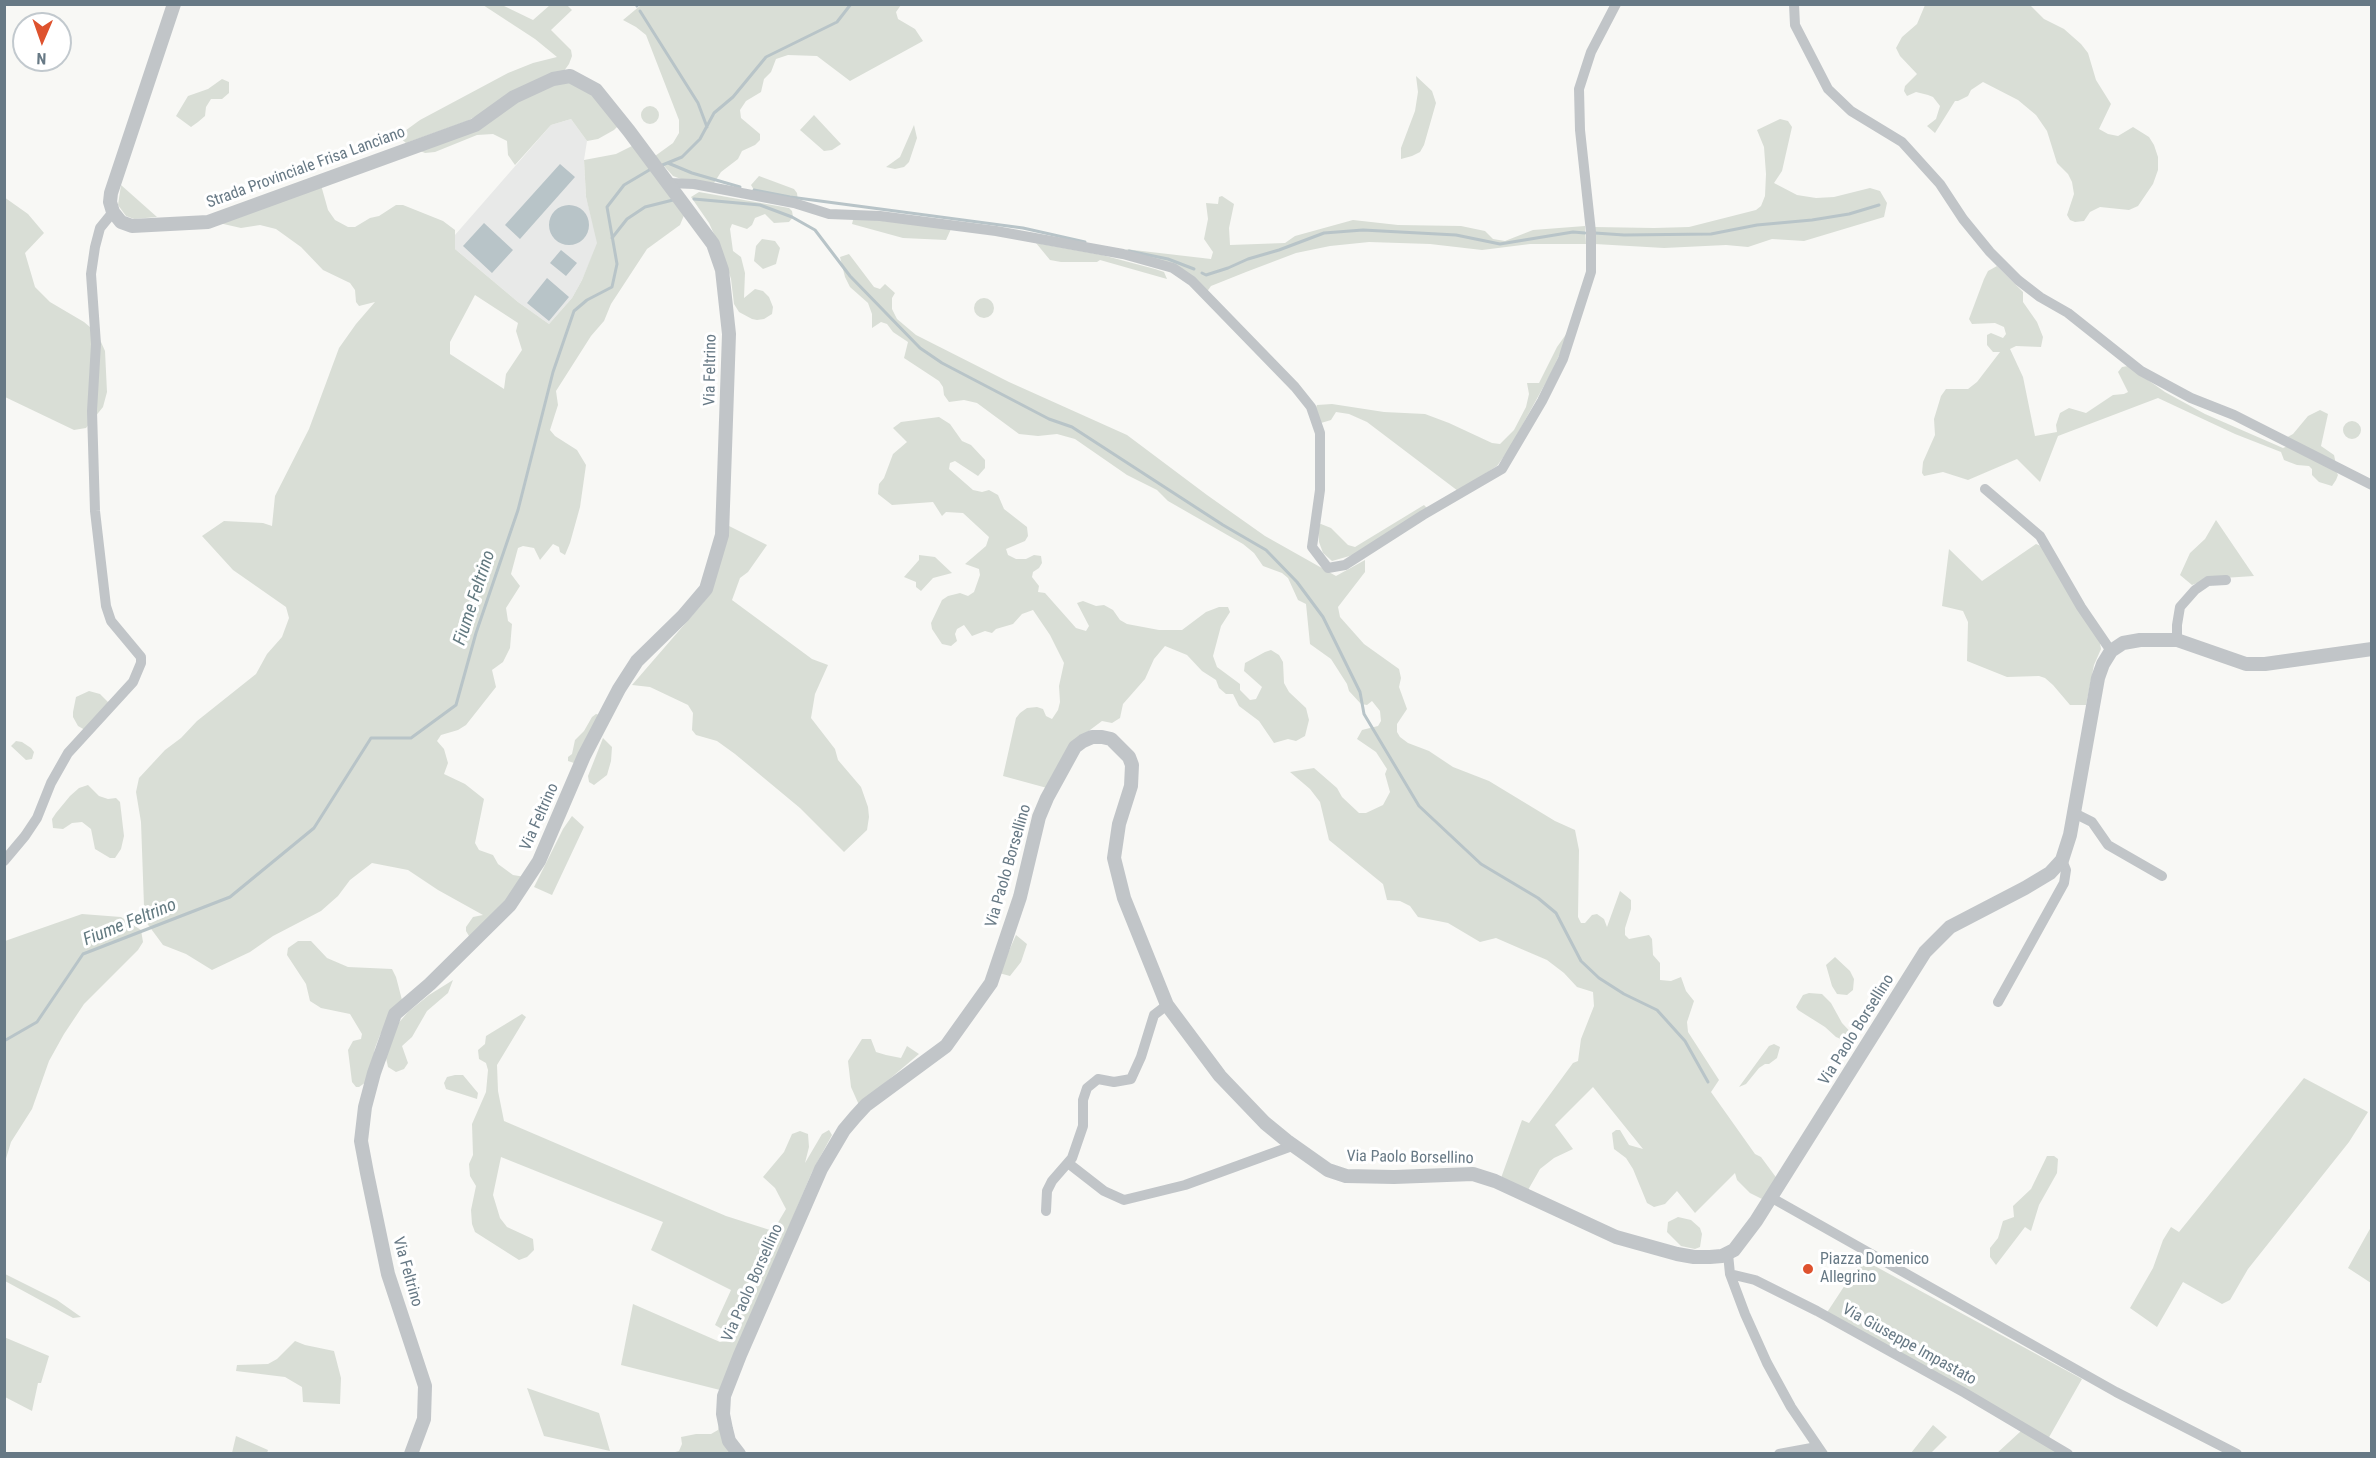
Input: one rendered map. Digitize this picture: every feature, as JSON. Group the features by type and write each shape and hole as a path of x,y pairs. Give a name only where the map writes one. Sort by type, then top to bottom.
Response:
{"street":[{"path":"4,861 37,818 51,783 68,753 133,682 141,663 141,657 111,621 106,606 95,511 92,411 96,344 91,274 94,247 100,228 113,212 110,202 111,193 174,4"},
{"path":"669,183 694,184 783,201 829,214 880,216 996,231 1123,254 1173,268 1192,281 1295,387 1311,407 1320,433 1320,490 1312,547 1328,568 1345,565 1414,520 1502,469 1542,402 1563,359 1591,272 1591,232 1580,130 1579,89 1591,52 1616,4"},
{"path":"1794,4 1795,25 1828,90 1851,111 1902,142 1940,184 1963,219 1990,252 2018,280 2040,297 2068,313 2141,371 2191,398 2234,415 2372,485"},
{"name":"Strada Provinciale Frisa Lanciano","path":"113,212 121,222 132,226 208,222 474,124 514,97 554,79 570,76 596,90 669,183"},
{"name":"Via Feltrino","path":"411,1454 424,1419 425,1386 388,1274 362,1141 365,1107 381,1051 395,1014 430,984 510,905 539,861 584,756 619,689 637,661 706,589 722,535 729,334 722,270 713,244 669,183"},
{"path":"1985,489 2040,536 2081,607 2111,651"},
{"path":"2176,640 2176,625 2180,607 2195,590 2208,581 2226,580"},
{"path":"1998,1002 2064,883 2066,870 2062,860 2074,813 2098,678 2111,651 2123,643 2140,640 2176,640 2246,664 2265,664 2372,649"},
{"name":"Via Paolo Borsellino","path":"739,1454 729,1441 726,1430 723,1414 724,1396 821,1169 844,1130 855,1117 866,1105 946,1046 991,983 1020,897 1039,817 1047,798 1076,747 1092,737 1111,740 1129,757 1132,765 1131,786 1119,824 1114,858 1124,897 1167,1005 1220,1076 1265,1123 1292,1146 1328,1170 1346,1176 1473,1174 1495,1181 1616,1237 1694,1257 1728,1254 1740,1244 1772,1198 1925,952 1950,927 2025,888 2050,873 2062,860"},
{"path":"2074,813 2092,822 2108,845 2162,876"},
{"path":"1046,1211 1047,1191 1052,1180 1068,1163 1083,1126 1083,1100 1088,1088 1098,1079 1114,1082 1131,1078 1141,1057 1154,1015 1167,1005"},
{"path":"1068,1163 1104,1191 1124,1200 1185,1185 1292,1146"},
{"path":"1772,1198 2116,1392 2237,1454"},
{"path":"1728,1254 1730,1274 1767,1363 1791,1407 1820,1450 1779,1454"},
{"name":"Via Giuseppe Impastato","path":"1730,1274 1755,1280 1817,1311 1965,1393 2068,1454"}],"shaded area":[{"path":"483,5 502,5 533,20 550,5 567,5 572,10 551,30 571,50 572,56 569,64 564,71 467,121 406,143 398,136 420,120 508,73 557,57 535,39"},
{"path":"641,5 901,5 896,12 898,19 915,29 923,41 850,81 817,56 788,55 776,59 771,72 764,79 761,92 746,101 740,110 741,118 760,134 760,140 742,151 738,159 721,172 714,183 681,179 673,176 655,156 673,143 679,133 679,120 646,35 623,20"},
{"path":"1925,5 2030,5 2044,19 2064,29 2081,44 2088,53 2096,80 2111,104 2099,129 2118,136 2133,127 2149,137 2154,145 2158,157 2158,170 2153,184 2138,206 2129,210 2100,207 2090,212 2084,221 2070,220 2067,215 2074,194 2072,182 2068,174 2057,163 2047,131 2036,115 2018,100 1983,82 1971,90 1968,96 1955,101 1935,133 1927,126 1936,119 1940,106 1933,97 1928,95 1916,92 1907,96 1904,91 1905,86 1917,74 1900,56 1896,48 1902,37 1917,24"},
{"path":"1416,76 1432,91 1436,103 1420,152 1401,159 1401,148 1415,111 1418,92"},
{"path":"222,79 229,82 229,93 222,99 211,99 206,107 205,116 198,122 191,127 176,116 188,96 208,89"},
{"path":"568,81 590,93 618,126 598,139 587,141 571,119 551,125 515,165 508,155 507,141 493,134 477,135 435,152 425,153 413,148 549,84"},
{"path":"650,106 656,109 659,115 656,121 650,124 644,121 641,115 644,109"},
{"path":"814,115 841,144 832,150 824,151 800,130"},
{"path":"571,119 587,141 584,160 586,197 598,243 572,298 549,324 518,302 448,243 551,125"},
{"path":"1780,119 1788,121 1792,127 1782,171 1774,183 1797,195 1816,198 1834,197 1870,188 1880,191 1887,203 1884,217 1804,241 1772,239 1748,247 1726,245 1664,248 1595,244 1594,227 1689,227 1756,210 1761,206 1765,196 1766,174 1764,147 1757,130"},
{"path":"914,125 917,138 909,162 904,167 895,169 886,167 900,157"},
{"path":"634,145 685,213 680,225 647,249 611,304 604,321 591,336 556,391 558,405 550,430 555,436 577,450 586,465 580,507 570,543 565,555 560,552 559,547 553,544 540,560 534,548 523,546 518,548 511,574 520,586 506,608 508,621 512,624 510,648 503,662 492,670 496,687 466,725 441,735 437,741 444,749 448,763 444,774 465,784 484,799 475,843 479,850 493,855 498,864 513,875 525,877 472,941 466,927 473,917 483,915 408,870 372,863 350,880 338,896 321,911 273,936 250,952 212,970 186,954 163,945 146,922 141,822 136,792 139,778 197,721 256,674 267,654 282,637 289,618 286,607 233,570 202,536 224,521 263,523 272,526 275,496 309,429 339,348 375,302 359,306 356,302 355,290 350,283 323,270 301,247 276,229 260,225 241,228 219,223 321,185 328,210 335,220 348,227 355,227 370,218 379,216 396,205 403,205 443,221 455,230 455,249 518,302 549,324 572,298 597,243 586,197 584,160 616,154","holes":["475,295 518,323 516,331 522,350 506,374 504,389 450,354 450,342"]},
{"path":"560,164 575,177 520,239 505,225"},
{"path":"759,176 794,189 798,201 754,190 751,185"},
{"path":"121,185 157,217 134,219 126,216 118,205"},
{"path":"699,192 789,208 792,211 793,217 789,222 774,223 765,214 755,218 747,229 732,224 730,229 733,251 741,257 745,273 744,298 755,289 763,291 769,297 773,307 772,314 764,319 752,319 739,312 734,304 731,279 723,254 709,223 691,197"},
{"path":"1222,196 1234,204 1229,228 1230,245 1285,243 1295,236 1353,220 1398,225 1461,226 1485,231 1493,239 1505,241 1533,230 1585,226 1586,244 1530,244 1482,250 1430,244 1369,242 1330,246 1296,253 1211,286 1206,293 1193,280 1125,249 1211,259 1213,252 1204,239 1208,219 1206,203 1218,204 1219,197"},
{"path":"4,197 28,214 44,233 25,253 35,287 50,302 84,322 97,333 105,351 107,392 103,407 86,428 74,430 5,397"},
{"path":"569,205 577,206 583,211 588,217 588,233 583,239 577,244 569,245 561,244 555,239 550,233 549,225 550,217 555,211 561,206"},
{"path":"858,218 951,229 946,240 903,238 852,224 853,220"},
{"path":"484,223 513,250 492,273 463,246"},
{"path":"762,239 775,241 780,248 776,264 763,269 754,261 756,246"},
{"path":"1036,243 1102,255 1155,269 1164,272 1167,279 1100,260 1097,262 1061,262 1050,260"},
{"path":"561,250 577,263 566,276 550,263"},
{"path":"849,254 874,287 880,289 885,284 895,293 892,298 892,309 897,319 916,335 1009,382 1127,435 1265,536 1336,576 1365,560 1365,572 1338,607 1340,617 1364,644 1399,669 1401,678 1399,687 1407,709 1397,724 1400,737 1408,743 1429,751 1453,767 1489,781 1555,821 1575,830 1579,850 1578,917 1581,923 1585,923 1592,915 1597,914 1604,919 1607,927 1620,891 1631,900 1625,935 1629,939 1649,935 1652,939 1653,955 1660,963 1660,980 1671,981 1681,977 1686,991 1694,1001 1687,1022 1688,1032 1719,1080 1711,1092 1755,1154 1761,1157 1778,1180 1766,1201 1750,1193 1737,1180 1735,1173 1695,1213 1677,1191 1665,1204 1654,1207 1647,1203 1633,1169 1626,1158 1614,1149 1612,1133 1620,1130 1629,1145 1643,1149 1593,1087 1555,1125 1573,1149 1554,1158 1540,1169 1528,1190 1501,1178 1522,1120 1529,1123 1573,1063 1578,1061 1581,1039 1594,1006 1593,992 1577,987 1547,960 1496,938 1480,942 1448,923 1418,917 1410,906 1400,901 1387,900 1383,884 1329,840 1320,802 1310,789 1290,772 1314,768 1337,788 1342,797 1359,813 1366,813 1383,805 1390,792 1385,774 1387,769 1376,752 1357,739 1362,730 1378,726 1381,721 1380,711 1372,701 1367,705 1361,704 1349,691 1331,659 1310,644 1306,604 1298,600 1288,578 1282,573 1263,566 1254,553 1243,544 1168,501 1157,490 1127,475 1075,439 1057,434 1038,436 1019,434 977,403 964,400 949,402 939,381 904,358 908,342 893,332 887,324 881,322 872,328 872,314 868,303 850,287 845,277 840,257"},
{"path":"1997,266 2023,292 2023,302 2037,322 2043,337 2041,347 2016,346 2010,349 2023,377 2035,436 2057,432 2056,425 2060,413 2069,408 2086,413 2113,395 2128,392 2118,372 2122,367 2128,366 2165,392 2205,414 2283,448 2288,446 2336,471 2338,475 2336,480 2332,486 2319,482 2312,475 2312,469 2309,466 2297,465 2284,460 2281,452 2235,434 2158,398 2058,436 2040,482 2017,459 1968,480 1943,472 1924,476 1923,462 1935,435 1934,419 1941,396 1946,389 1968,389 1977,382 2000,352 1993,352 1987,345 1987,335 1991,333 2003,338 2006,334 2004,327 1995,323 1972,324 1969,319 1988,271"},
{"path":"547,278 569,297 549,321 527,303"},
{"path":"984,298 991,301 994,308 991,315 984,318 977,315 974,308 977,301"},
{"path":"1574,323 1550,375 1508,451 1497,466 1458,491 1367,422 1349,414 1336,412 1331,420 1321,423 1315,409 1317,405 1332,404 1384,412 1425,414 1492,443 1500,444 1514,430 1526,407 1529,394 1527,383 1539,383 1557,347"},
{"path":"2320,410 2328,414 2321,446 2334,455 2336,464 2284,439 2293,434 2308,416"},
{"path":"939,417 950,424 962,441 971,445 985,460 985,468 978,476 955,461 950,463 949,469 973,490 982,492 989,490 998,495 1004,509 1027,527 1028,536 1025,541 1006,549 1008,555 1016,559 1026,559 1034,555 1041,556 1042,563 1033,572 1032,577 1039,586 1038,592 1045,593 1076,628 1086,631 1089,626 1077,603 1083,601 1096,606 1104,605 1113,610 1120,620 1127,624 1159,630 1182,630 1206,612 1219,607 1228,607 1230,612 1221,626 1213,656 1217,667 1240,684 1240,690 1250,700 1256,699 1262,687 1244,671 1245,663 1271,650 1279,655 1283,662 1284,683 1289,692 1306,708 1309,720 1305,736 1296,741 1288,739 1274,743 1259,721 1239,706 1233,694 1226,694 1219,688 1216,680 1202,671 1187,655 1165,646 1154,659 1145,679 1123,704 1120,718 1112,723 1102,721 1082,736 1047,788 1003,776 1016,718 1020,713 1027,708 1037,707 1043,709 1046,716 1052,719 1058,710 1059,686 1064,663 1050,635 1033,610 1022,614 1013,624 996,629 992,633 985,631 972,636 964,625 957,629 955,634 957,641 951,646 942,644 932,629 931,623 942,600 960,593 968,596 974,592 980,575 979,569 965,564 986,546 989,537 963,513 946,512 942,516 933,502 892,505 878,494 879,484 884,478 893,454 907,442 893,428 901,422"},
{"path":"2352,421 2358,424 2361,430 2358,436 2352,439 2346,436 2343,430 2346,424"},
{"path":"1424,505 1428,509 1353,555 1332,561 1323,553 1319,542 1318,525 1331,528 1348,545 1355,547"},
{"path":"2216,520 2254,576 2208,579 2192,585 2180,575 2190,553 2205,539"},
{"path":"727,525 767,545 748,572 740,578 732,600 812,659 828,665 815,694 811,718 835,749 838,760 861,787 869,817 867,830 844,852 800,808 735,754 717,741 696,735 692,730 693,713 688,705 650,687 632,685 703,603"},
{"path":"2036,544 2041,546 2100,643 2101,649 2094,665 2086,705 2070,705 2045,678 2039,676 2007,677 1967,661 1968,622 1963,611 1942,606 1949,549 1982,581"},
{"path":"919,555 935,557 952,573 933,578 921,591 916,587 916,582 904,577 919,560"},
{"path":"89,691 100,694 110,704 85,730 78,726 73,712 76,697"},
{"path":"596,714 600,715 574,763 568,761 575,740"},
{"path":"603,738 612,747 611,761 607,775 594,785 589,782 588,776"},
{"path":"16,741 31,748 34,752 32,759 26,760 11,746"},
{"path":"88,785 99,796 108,799 116,798 120,802 124,836 121,849 115,858 110,858 95,849 91,829 82,822 72,823 63,829 53,828 52,819 56,813 79,788"},
{"path":"572,816 584,827 552,895 534,887 563,829"},
{"path":"82,914 121,917 141,930 143,942 138,950 84,1004 64,1034 49,1061 32,1109 11,1142 5,1162 5,941"},
{"path":"1016,935 1027,944 1021,962 1010,976 999,973"},
{"path":"298,941 311,941 327,958 348,967 392,969 396,977 402,1000 380,1035 369,1080 359,1087 352,1082 348,1050 353,1041 361,1039 362,1034 350,1014 321,1008 310,1001 306,984 287,955 288,948"},
{"path":"1835,957 1850,971 1854,979 1853,990 1847,995 1837,994 1832,986 1826,965"},
{"path":"453,980 448,993 427,1011 412,1037 402,1046 408,1063 404,1069 396,1072 388,1067 386,1058 395,1027 408,1012"},
{"path":"1822,994 1831,1003 1842,1023 1857,1039 1855,1045 1836,1037 1798,1010 1796,1007 1803,995"},
{"path":"522,1014 526,1017 497,1065 498,1091 504,1121 726,1216 773,1231 786,1209 775,1188 763,1177 784,1152 792,1134 800,1131 808,1134 809,1147 805,1163 822,1134 829,1130 832,1135 812,1172 720,1390 621,1365 633,1304 720,1342 733,1340 734,1336 715,1325 731,1290 651,1250 663,1222 501,1157 493,1195 500,1218 507,1227 533,1239 534,1250 527,1257 519,1260 475,1232 471,1210 476,1186 470,1176 469,1164 473,1155 472,1124 486,1092 488,1070 486,1063 479,1059 478,1050 485,1044 486,1036"},
{"path":"862,1039 871,1039 876,1052 886,1055 901,1058 907,1046 919,1054 859,1105 851,1087 848,1061"},
{"path":"1774,1044 1780,1047 1777,1058 1759,1068 1746,1084 1739,1087 1769,1046"},
{"path":"463,1075 478,1093 477,1099 446,1089 444,1083 447,1077"},
{"path":"2304,1078 2368,1112 2349,1142 2248,1269 2230,1300 2222,1304 2183,1282 2157,1327 2130,1308 2153,1268 2163,1240 2171,1227 2179,1232"},
{"path":"2047,1156 2054,1156 2058,1159 2057,1173 2039,1205 2031,1231 2025,1227 1996,1265 1990,1257 1990,1248 1998,1238 2003,1221 2014,1217 2013,1206 2031,1189"},
{"path":"1678,1217 1691,1220 1700,1228 1702,1234 1700,1247 1695,1249 1681,1246 1667,1232 1668,1222"},
{"path":"2371,1227 2371,1283 2348,1268"},
{"path":"1862,1259 2082,1379 2048,1439 1826,1314"},
{"path":"5,1274 57,1300 81,1317 73,1318 5,1281"},
{"path":"4,1337 49,1356 41,1383 38,1383 32,1411 5,1397"},
{"path":"295,1341 334,1351 341,1378 340,1404 303,1402 302,1387 285,1377 236,1371 237,1365 268,1364 277,1359"},
{"path":"527,1388 599,1413 610,1451 544,1436"},
{"path":"719,1424 734,1454 668,1454 679,1451 682,1444 681,1437 711,1434 718,1430"},
{"path":"1933,1425 1947,1437 1931,1453 1911,1453"},
{"path":"2021,1431 2062,1454 1996,1454"},
{"path":"236,1436 268,1450 267,1453 232,1453"}],"waterway":[{"path":"660,166 682,157 700,139 714,113 733,97 766,57 837,22 851,4"},
{"name":"Fiume Feltrino","path":"640,11 698,103 707,127"},
{"path":"668,163 692,173 740,187"},
{"name":"Fiume Feltrino","path":"4,1041 37,1022 83,954 230,897 314,828 371,738 411,738 456,705 476,633 518,510 553,372 574,311 587,300 612,287 617,264 607,207 624,185 651,169"},
{"path":"754,190 790,197 1023,228 1085,242"},
{"path":"694,199 760,205 792,217 815,230 850,276 920,348 942,363 1049,419 1072,427 1223,525 1266,550 1297,582 1323,617 1360,692 1364,714 1419,806 1481,864 1538,898 1556,913 1581,961 1599,978 1624,994 1657,1010 1685,1041 1708,1082"},
{"path":"612,238 627,219 645,207 673,200"},
{"path":"1595,233 1711,234 1757,225 1849,214 1879,205"},
{"path":"1202,273 1206,275 1228,268 1324,233 1363,230 1456,235 1500,244 1573,232 1585,233"},
{"path":"1129,251 1168,259 1194,269"}],"place":[{"name":"Piazza Domenico Allegrino","path":"1808,1269"}]}
